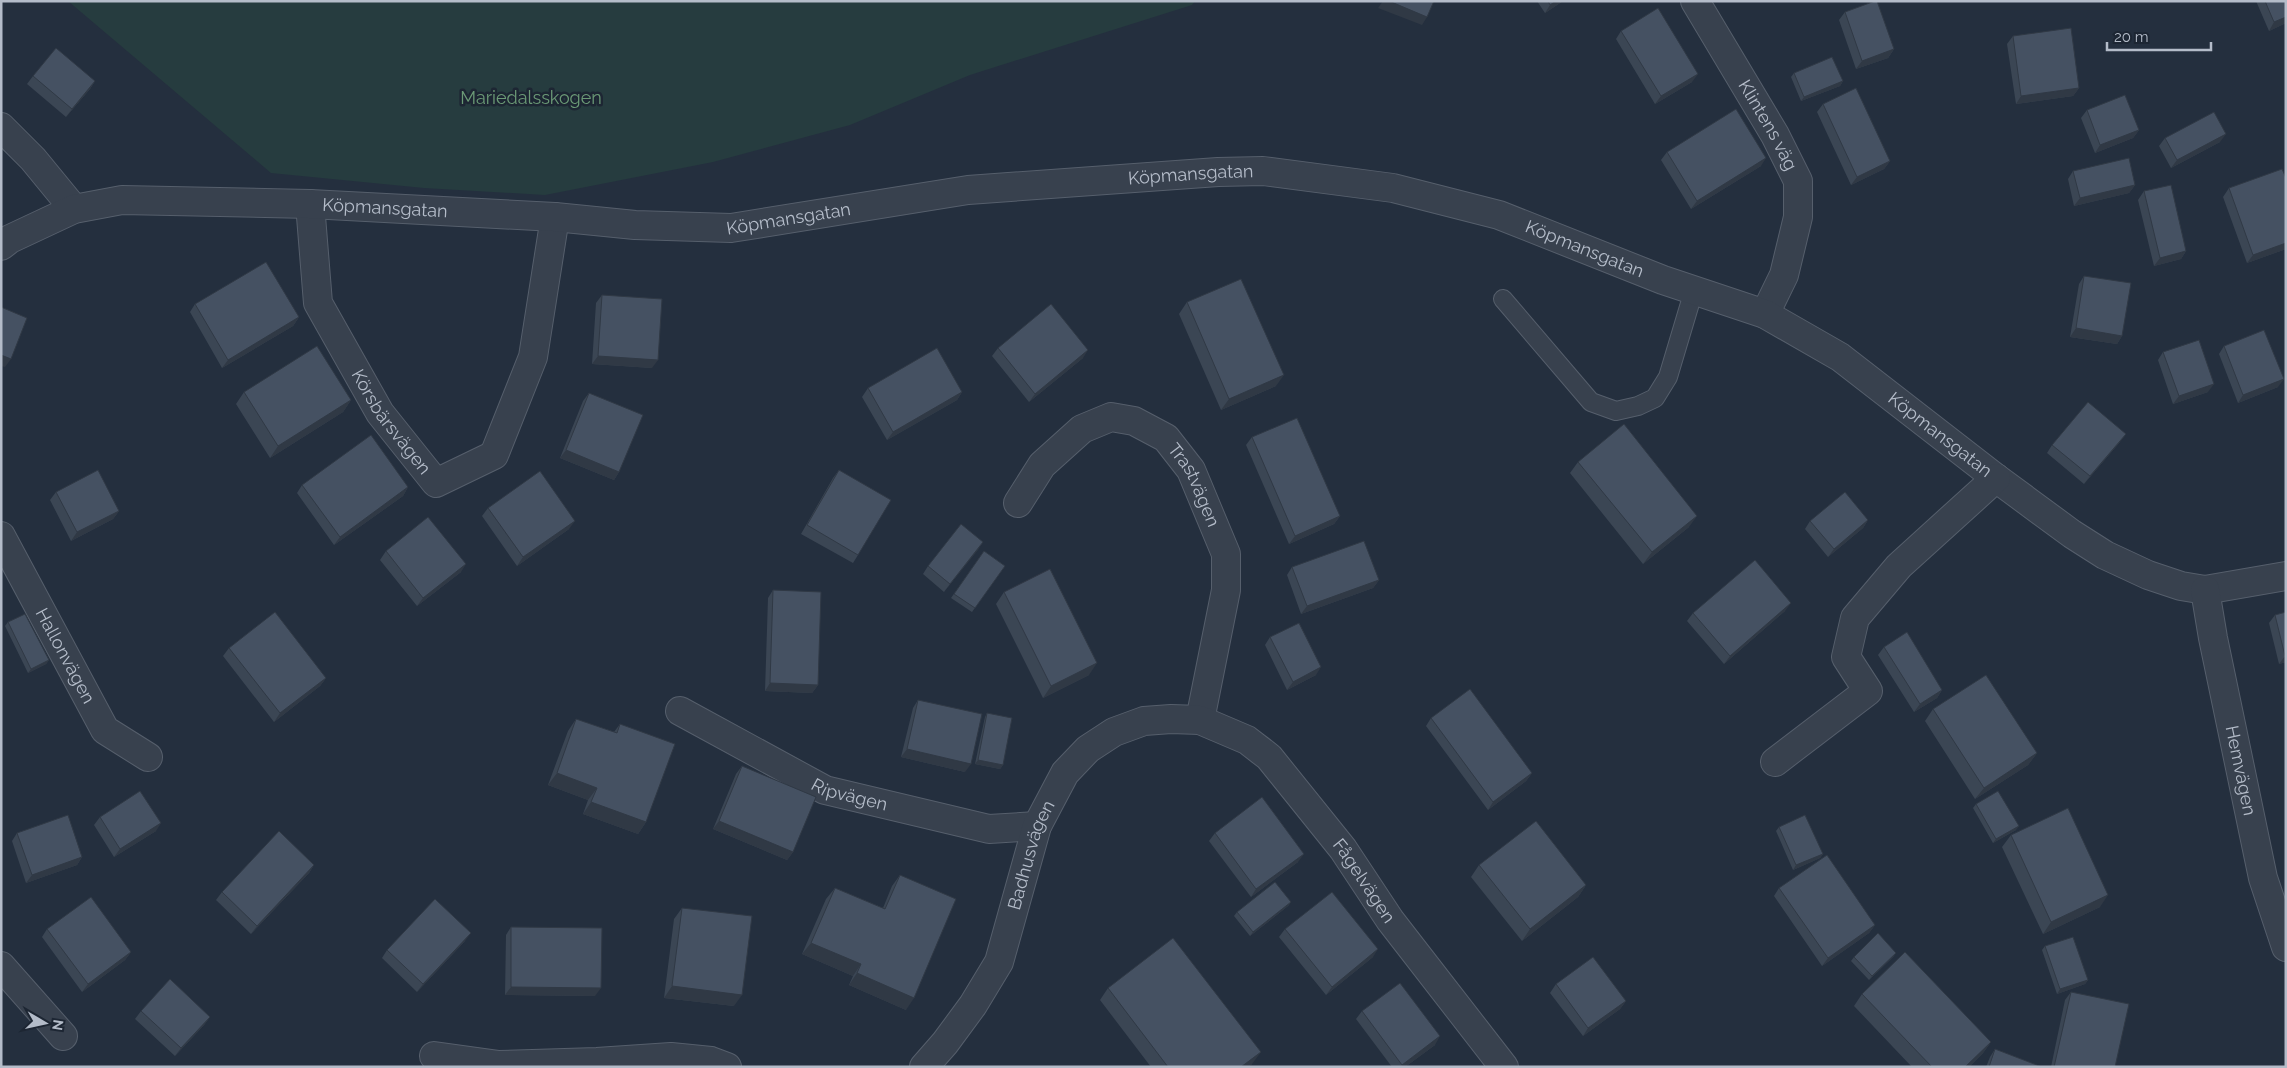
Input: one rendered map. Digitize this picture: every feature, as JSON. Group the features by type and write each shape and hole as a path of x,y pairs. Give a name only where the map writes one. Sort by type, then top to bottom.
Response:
{"street":[{"name":"Klintens väg","path":"1695,1 1775,135 1798,180 1798,216 1784,275 1765,314"},
{"path":"1,127 33,159 74,209"},
{"name":"Köpmansgatan","path":"1,246 10,239 74,209 122,200 310,204 556,217 635,225 731,228 968,190 1218,172 1263,171 1393,188 1499,215 1663,280 1765,314 1840,357 1996,478 2104,555 2148,575 2181,586 2205,590 2286,576"},
{"name":"Körsbärsvägen","path":"310,204 318,303 380,413 436,483 494,455 533,357 556,217"},
{"name":"Trastvägen","path":"1018,503 1042,465 1082,429 1111,417 1134,421 1166,438 1191,470 1226,554 1226,590 1200,720"},
{"path":"1775,762 1868,691 1846,657 1855,618 1899,566 1996,478"},
{"name":"Hallonvägen","path":"1,536 104,730 148,757"},
{"name":"Hemvägen","path":"2205,590 2213,638 2263,878 2286,948"},
{"name":"Ripvägen","path":"680,711 825,790 989,829 1037,826"},
{"name":"Badhusvägen","path":"924,1067 945,1043 973,1005 999,962 1037,826 1065,773 1088,750 1114,732 1144,721 1171,718 1200,720"},
{"name":"Fågelvägen","path":"1200,720 1247,740 1269,757 1343,849 1390,920 1504,1067"},
{"path":"1,966 62,1036"},
{"path":"434,1056 499,1064 597,1062 671,1057 711,1061 727,1067"}],"lane":[{"path":"1503,299 1591,402 1616,411 1638,406 1655,398 1668,377 1694,290"}],"green space":[{"name":"Mariedalsskogen","path":"68,1 1195,1 1192,5 970,75 850,125 713,162 545,195 424,188 271,173"}],"building":[{"path":"1389,1 1434,1 1427,17"},
{"path":"1548,1 1556,1 1550,5"},
{"path":"1877,1 1894,49 1862,61 1845,12"},
{"path":"2265,1 2286,1 2286,17 2274,22"},
{"path":"1658,8 1698,74 1661,96 1621,31"},
{"path":"2071,28 2079,88 2021,96 2013,36"},
{"path":"56,48 95,81 72,109 33,76"},
{"path":"1832,57 1843,81 1804,97 1794,73"},
{"path":"1856,88 1890,161 1857,177 1823,104"},
{"path":"2125,95 2139,130 2100,145 2087,110"},
{"path":"1736,109 1766,158 1697,201 1667,152"},
{"path":"2214,112 2226,134 2177,160 2165,138"},
{"path":"2129,158 2135,185 2080,198 2073,171"},
{"path":"2282,169 2286,178 2286,243 2253,255 2229,188"},
{"path":"2171,185 2186,251 2160,258 2144,191"},
{"path":"266,262 299,317 228,360 195,304"},
{"path":"2084,276 2131,283 2122,336 2076,328"},
{"path":"1241,279 1284,375 1229,399 1187,302"},
{"path":"602,295 662,299 658,360 598,356"},
{"path":"1051,304 1088,350 1035,394 998,348"},
{"path":"1,307 27,318 11,359 1,355"},
{"path":"2264,330 2284,379 2243,395 2224,346"},
{"path":"2199,340 2214,384 2179,396 2163,352"},
{"path":"317,346 351,400 278,446 244,392"},
{"path":"937,348 962,392 893,432 868,388"},
{"path":"589,393 643,415 619,472 566,450"},
{"path":"2088,402 2126,434 2090,476 2052,445"},
{"path":"1297,418 1340,516 1295,536 1252,437"},
{"path":"1624,424 1697,516 1652,552 1578,462"},
{"path":"371,435 408,487 340,537 302,485"},
{"path":"98,470 119,511 77,532 56,492"},
{"path":"839,470 891,500 858,555 807,525"},
{"path":"540,471 575,521 523,557 488,508"},
{"path":"1845,492 1868,520 1834,549 1810,521"},
{"path":"428,517 466,564 423,598 386,551"},
{"path":"961,524 983,542 950,584 928,566"},
{"path":"1364,541 1379,580 1307,606 1292,567"},
{"path":"984,551 1005,566 975,608 954,594"},
{"path":"1755,560 1791,603 1730,656 1693,613"},
{"path":"1050,569 1097,663 1051,686 1004,592"},
{"path":"773,590 821,592 818,685 770,683"},
{"path":"275,612 326,678 280,713 229,648"},
{"path":"2286,612 2286,656 2285,656 2275,615"},
{"path":"25,614 49,660 31,669 8,622"},
{"path":"1299,623 1321,667 1293,682 1270,637"},
{"path":"1907,632 1942,690 1920,704 1884,647"},
{"path":"1986,675 2037,753 1984,788 1933,709"},
{"path":"1470,689 1532,773 1493,802 1431,718"},
{"path":"918,700 982,714 971,764 907,749"},
{"path":"987,713 1012,718 1003,765 978,760"},
{"path":"576,719 617,733 620,724 675,744 646,822 591,802 597,788 557,773"},
{"path":"742,766 816,797 793,852 719,821"},
{"path":"140,791 161,823 120,849 100,817"},
{"path":"1998,791 2019,826 1996,839 1976,804"},
{"path":"1262,797 1304,854 1256,889 1215,833"},
{"path":"2068,808 2108,895 2051,922 2011,835"},
{"path":"68,815 82,857 32,875 17,833"},
{"path":"1805,815 1823,854 1796,865 1779,827"},
{"path":"1536,821 1586,885 1530,929 1479,865"},
{"path":"279,831 314,865 257,926 222,892"},
{"path":"1827,855 1875,925 1828,958 1779,888"},
{"path":"900,875 956,899 914,998 857,973 861,964 811,943 835,888 885,909"},
{"path":"1275,882 1291,902 1253,932 1237,912"},
{"path":"1332,892 1378,949 1332,987 1285,929"},
{"path":"91,897 131,952 88,984 47,929"},
{"path":"435,899 471,933 423,984 387,950"},
{"path":"682,908 752,916 742,995 672,986"},
{"path":"511,927 602,928 601,988 511,987"},
{"path":"1878,933 1896,953 1872,976 1854,957"},
{"path":"2073,937 2088,980 2060,989 2045,946"},
{"path":"1173,938 1261,1052 1241,1067 1168,1067 1108,988"},
{"path":"1905,952 1991,1042 1965,1067 1932,1067 1862,994"},
{"path":"1593,957 1626,1001 1588,1028 1556,984"},
{"path":"170,979 210,1017 181,1048 141,1011"},
{"path":"1400,983 1440,1036 1402,1065 1362,1011"},
{"path":"2071,992 2129,1004 2115,1067 2054,1067"},
{"path":"1995,1049 2042,1067 1989,1067"}]}
